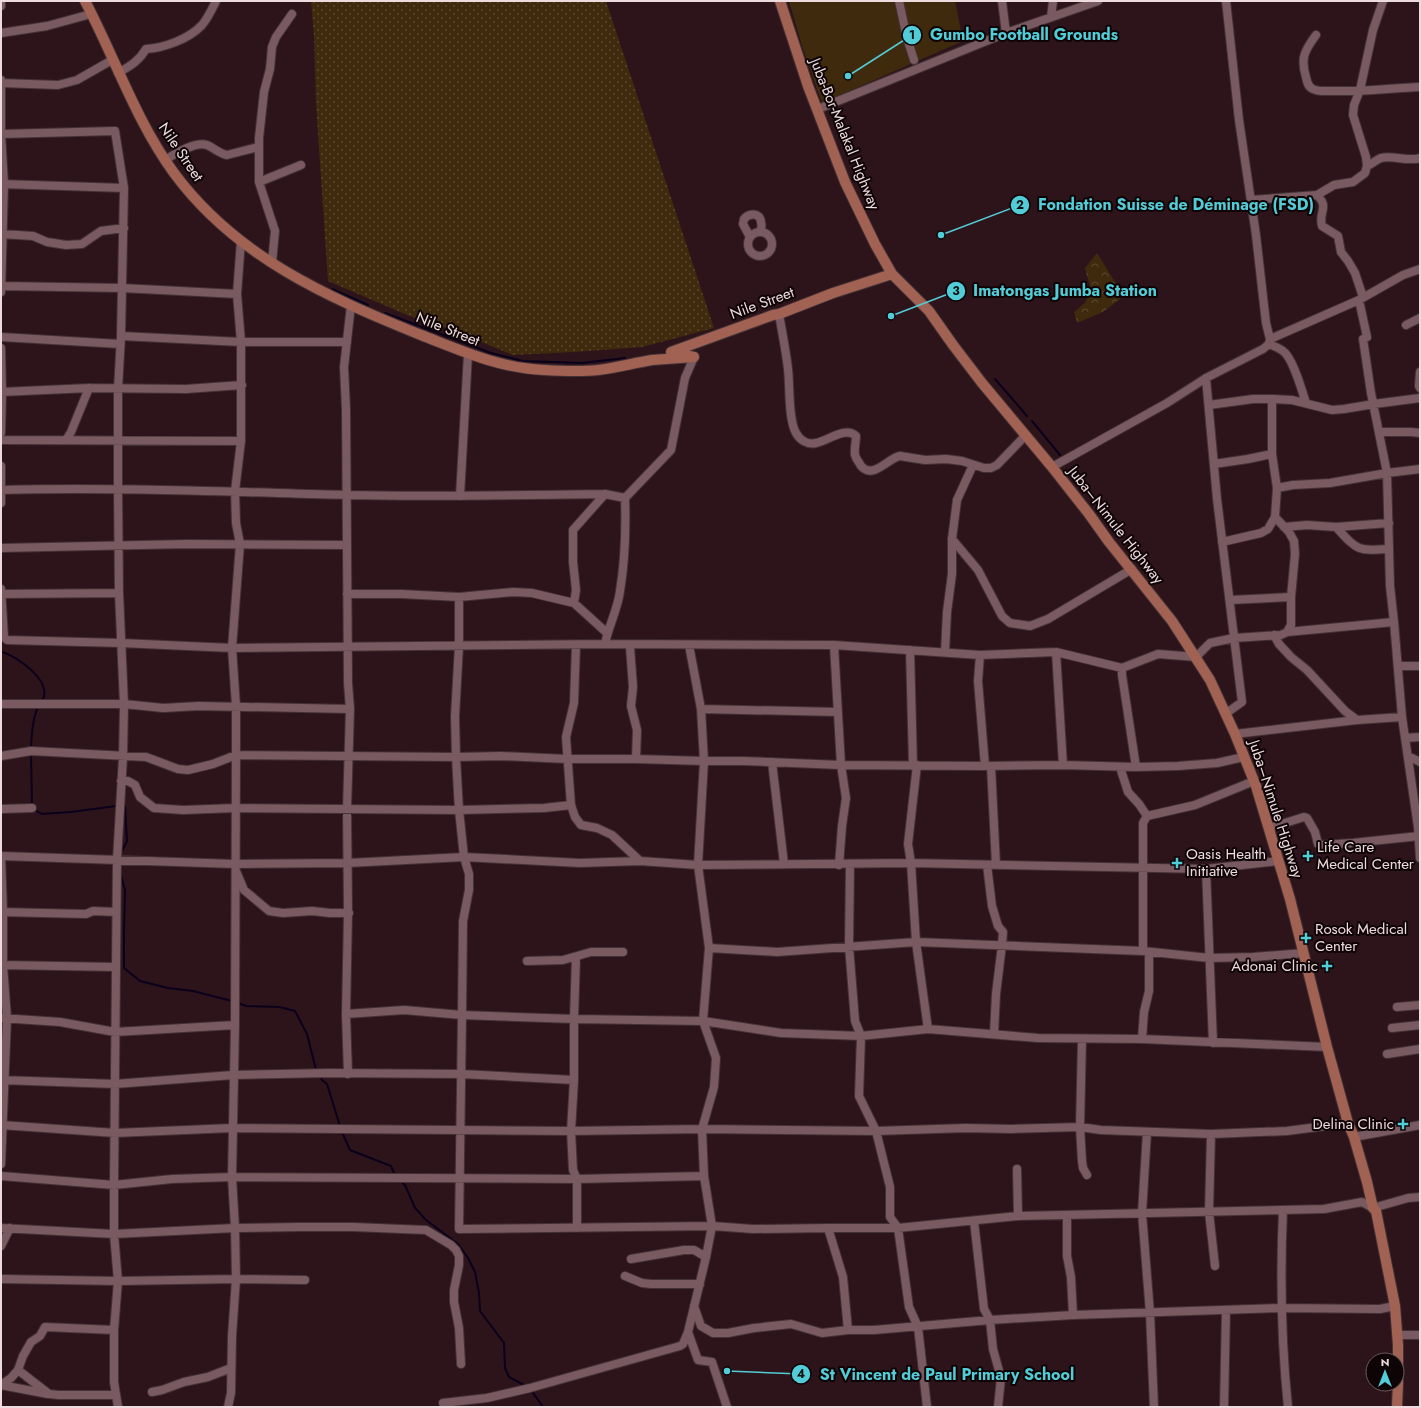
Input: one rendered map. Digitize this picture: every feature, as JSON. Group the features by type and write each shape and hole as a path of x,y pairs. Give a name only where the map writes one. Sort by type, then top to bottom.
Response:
{"main road":[{"name":"Juba-Bor-Malakal Highway","path":"780,1 793,42 845,182 875,244 892,274"},
{"name":"Nile Street","path":"89,6 118,73 135,107 165,160 200,204 214,218 241,241 294,277 351,305 468,354 484,360 509,366 542,370 597,370 650,360 694,357"},
{"name":"Nile Street","path":"694,357 671,352 779,314 833,293 892,274"},
{"name":"Juba–Nimule Highway","path":"892,274 929,311 953,345 1052,467 1172,621 1210,680 1235,734 1254,781 1279,861 1348,1123 1354,1137 1373,1208 1376,1211 1395,1306 1398,1383 1397,1407"}],"street":[{"path":"1,1 1,6"},
{"path":"118,73 133,65 146,49 157,48 182,38 194,31 202,25 216,1"},
{"path":"899,1 907,38 914,60"},
{"path":"1002,1 1006,33"},
{"path":"1051,16 1052,1"},
{"path":"818,109 1006,33 1051,16 1098,1"},
{"path":"1226,1 1238,113 1256,235 1269,342"},
{"path":"1251,200 1316,195 1334,185 1354,182 1365,173 1367,166 1366,158 1353,115 1354,105 1360,90 1373,30 1383,1"},
{"path":"1,33 47,26 89,6"},
{"path":"272,263 275,231 259,182 258,147 264,92 270,74 272,47 276,37 292,14"},
{"path":"1316,35 1303,57 1304,71 1308,85 1311,89 1317,91 1343,92 1420,87"},
{"path":"1,83 58,85 77,80 112,60"},
{"path":"1,80 3,184 1,292"},
{"path":"1,134 114,131 124,188 118,389 119,594 124,704 123,756 117,860 114,1185 114,1234 118,1281 114,1330 114,1382 118,1407"},
{"path":"165,160 180,150 204,144 227,155 258,147"},
{"path":"1367,166 1380,159 1389,157 1410,160 1420,158"},
{"path":"259,182 302,165"},
{"path":"3,184 124,188"},
{"path":"1316,195 1324,205 1321,223 1322,226 1338,236 1341,252 1348,260 1355,274 1361,298 1374,404 1387,473 1390,586 1402,716 1419,836 1420,858"},
{"path":"750,237 743,224 744,219 749,214 754,214 760,219 761,232"},
{"path":"2,234 33,236 47,242 66,246 82,244 101,231 124,228"},
{"path":"761,232 769,236 772,243 770,250 764,255 756,256 750,251 747,244 750,237 755,233 761,232"},
{"path":"228,1407 231,1392 232,1336 236,1279 232,1178 232,1128 235,1025 236,706 232,648 240,544 236,523 235,491 242,441 241,342 237,294 241,241"},
{"path":"1052,467 1167,403 1206,378 1263,349 1269,342 1361,298 1403,275 1420,269"},
{"path":"1,286 122,288 237,294"},
{"path":"348,1074 346,1014 348,913 348,757 350,709 347,646 347,495 344,367 351,305"},
{"path":"779,314 788,368 792,420 796,432 803,441 809,444 844,433 853,433 856,436 855,454 857,460 868,471 873,471 884,466 896,457 900,456 925,460 946,459 962,461 984,468 991,468 997,465 1026,436"},
{"path":"1406,325 1420,318"},
{"path":"1,337 241,342 347,342"},
{"path":"1269,342 1284,351 1296,376 1306,403"},
{"path":"1,348 1,433"},
{"path":"460,496 468,354"},
{"path":"605,644 620,592 626,523 625,498 671,450 685,378 694,357"},
{"path":"1420,372 1420,388"},
{"path":"1206,378 1222,542 1242,702 1226,714"},
{"path":"2,392 89,388 186,389 242,385"},
{"path":"66,440 89,388"},
{"path":"1209,405 1253,399 1272,399 1292,400 1332,410 1420,398"},
{"path":"1222,542 1261,533 1268,529 1275,517 1277,488 1272,454 1272,399"},
{"path":"1380,432 1420,433"},
{"path":"1,440 242,441"},
{"path":"1214,464 1248,460 1272,454"},
{"path":"945,652 947,612 952,574 952,540 957,500 973,465"},
{"path":"1,466 1,503"},
{"path":"1277,488 1293,485 1330,483 1420,469"},
{"path":"1,490 118,489 347,495 460,496 606,494 625,498"},
{"path":"574,603 576,590 572,562 573,530 606,494"},
{"path":"1275,517 1289,532 1294,541 1295,554 1290,597 1291,625 1287,632"},
{"path":"1284,527 1307,524 1336,527 1389,523"},
{"path":"1336,527 1352,545 1360,549 1389,549"},
{"path":"952,540 978,570 1002,616 1010,623 1030,626 1048,619 1132,569"},
{"path":"1,548 119,545 347,545"},
{"path":"119,594 2,592 4,637 7,640 120,642 232,648 605,644 834,645 980,655 1056,652 1122,668 1158,654 1196,657 1210,643 1234,638 1394,622"},
{"path":"347,594 401,594 459,597 513,592 532,593 574,603 607,633"},
{"path":"459,597 459,646 455,716 456,757 464,858 469,874 469,890 463,921 459,1229 712,1226 752,1229 898,1228 1018,1216 1324,1209 1362,1202 1373,1208 1408,1198 1420,1197"},
{"path":"1230,600 1290,597"},
{"path":"1274,635 1279,644 1291,657 1306,670 1345,711 1357,720"},
{"path":"576,645 574,703 566,737 571,805 575,817 581,825 597,828 612,835 640,861"},
{"path":"444,1406 530,1388 674,1348 683,1344 688,1332 712,1226 704,1176 702,1129 714,1087 716,1058 703,1021 709,948 698,865 704,761 701,709 689,645"},
{"path":"834,645 841,765 846,798 842,826 840,865"},
{"path":"630,647 633,686 631,706 637,730 636,759"},
{"path":"910,650 915,765 908,844 911,863 916,942 928,1029"},
{"path":"1056,652 1063,765"},
{"path":"980,655 978,681 988,766 992,906 998,926 1002,932 994,1034"},
{"path":"1398,666 1420,666"},
{"path":"1122,668 1136,767"},
{"path":"1,704 124,704 163,708 236,706 350,709"},
{"path":"701,709 838,712"},
{"path":"1235,734 1402,716"},
{"path":"1405,738 1420,737"},
{"path":"1,756 31,751 146,757 188,770 213,764 236,755 348,757 501,756 567,759 743,761 841,765 1063,765 1120,767 1178,766 1216,763 1244,757"},
{"path":"1408,756 1420,762"},
{"path":"772,762 784,864"},
{"path":"1120,767 1128,792 1147,816"},
{"path":"121,780 128,780 135,785 140,796 154,808 183,810 235,808 459,810 544,808 571,805"},
{"path":"1142,1039 1144,1012 1149,991 1143,868 1143,823 1147,816 1195,804 1254,781"},
{"path":"1,809 32,808"},
{"path":"1270,828 1304,817 1307,818 1315,832 1318,844 1320,845 1419,836"},
{"path":"1,1164 4,1018 1,856 235,866 464,858 580,863 640,861 698,865 840,865 911,863 992,865 1026,864 1206,869 1279,861"},
{"path":"850,864 848,946 855,1021 861,1036 859,1096 876,1131 890,1187 890,1218 898,1228 909,1307 918,1327 927,1407"},
{"path":"235,866 244,890 269,911 283,913 312,911 348,913"},
{"path":"1206,869 1213,1043"},
{"path":"2,912 86,914 93,911 116,912"},
{"path":"709,948 777,952 916,942 1146,952 1209,958 1253,957 1304,953"},
{"path":"527,961 563,960 576,958 591,952 623,952"},
{"path":"576,958 574,1080 571,1131 573,1170 577,1179 577,1228"},
{"path":"2,965 116,967"},
{"path":"1397,1007 1420,1005"},
{"path":"346,1014 404,1010 462,1015 574,1019 703,1021 781,1033 861,1036 928,1029 1038,1038 1142,1039 1327,1047"},
{"path":"4,1018 60,1022 115,1032 235,1025"},
{"path":"1392,1028 1420,1025"},
{"path":"1082,1039 1080,1127 1083,1168 1087,1174"},
{"path":"1387,1054 1420,1049"},
{"path":"3,1080 115,1084 233,1075 461,1074 574,1080"},
{"path":"2,1125 115,1133 232,1128 571,1131 702,1129 876,1131 966,1128 1011,1130 1080,1127 1101,1130 1211,1134 1287,1131 1348,1123"},
{"path":"1354,1137 1420,1125"},
{"path":"1147,1132 1142,1213 1150,1312 1154,1407"},
{"path":"1211,1134 1209,1212 1216,1266"},
{"path":"1017,1169 1018,1216"},
{"path":"1,1176 114,1185 172,1178 577,1179 704,1176"},
{"path":"1284,1210 1281,1308 1283,1356 1288,1407"},
{"path":"1067,1215 1067,1256 1071,1277 1073,1315"},
{"path":"974,1221 984,1310 990,1320 993,1348 1001,1378 998,1407"},
{"path":"1,1228 114,1234 235,1228 353,1227 426,1230 444,1240 456,1250 459,1256 459,1265 454,1290 454,1302 459,1328 461,1364"},
{"path":"1,1246 10,1228"},
{"path":"828,1228 843,1277 848,1330"},
{"path":"631,1259 684,1250 694,1250 706,1257"},
{"path":"625,1276 642,1283 651,1284 700,1284"},
{"path":"1,1279 118,1281 236,1279 305,1280"},
{"path":"694,1306 701,1326 713,1333 728,1333 754,1328 791,1324 822,1333 1073,1315 1281,1308 1380,1309 1395,1306"},
{"path":"1224,1407 1226,1310"},
{"path":"1,1385 12,1378 18,1370 23,1356 31,1342 40,1336 45,1327 114,1330"},
{"path":"688,1332 698,1360 712,1362 727,1407"},
{"path":"1397,1335 1420,1335"},
{"path":"152,1392 184,1382 208,1377 231,1368"},
{"path":"18,1370 49,1394"},
{"path":"1,1385 49,1394 73,1396 116,1395"}],"green space":[{"path":"311,1 606,1 714,328 642,347 513,355 455,331 407,315 328,281 316,104 314,36"},
{"path":"789,1 955,1 963,41 822,103 803,49"},
{"path":"1097,253 1118,287 1120,299 1103,312 1077,323 1074,312 1085,303 1091,290 1085,268"}],"waterway":[{"path":"332,289 368,305"},
{"path":"385,313 491,353 523,361 582,363 625,358"},
{"path":"995,379 1027,416"},
{"path":"1032,421 1060,455"},
{"path":"1,652 8,654 25,664 33,671 43,687 44,695 41,702"},
{"path":"31,750 31,740 38,707"},
{"path":"31,754 32,806"},
{"path":"33,809 42,814 116,806"},
{"path":"121,853 127,841 125,807 123,806"},
{"path":"120,872 125,890 124,968 140,981 168,988 193,991 232,1001"},
{"path":"238,1003 246,1006 280,1007 295,1011 307,1034 316,1070"},
{"path":"320,1076 327,1084 340,1126"},
{"path":"342,1132 350,1150 391,1166 395,1175"},
{"path":"400,1181 405,1185 415,1208 426,1220 458,1244 468,1258 475,1272 479,1293 480,1311 504,1343 505,1368 509,1377 526,1386"},
{"path":"531,1390 543,1407"}],"place":[{"name":"Gumbo Football Grounds","path":"848,76"},
{"name":"Fondation Suisse de Déminage (FSD)","path":"941,235"},
{"name":"Imatongas Jumba Station","path":"891,316"},
{"name":"Life Care Medical Center","path":"1308,856"},
{"name":"Oasis Health Initiative","path":"1177,863"},
{"name":"Rosok Medical Center","path":"1306,938"},
{"name":"Adonai Clinic","path":"1327,966"},
{"name":"Delina Clinic","path":"1403,1124"},
{"name":"St Vincent de Paul Primary School","path":"727,1371"}]}
